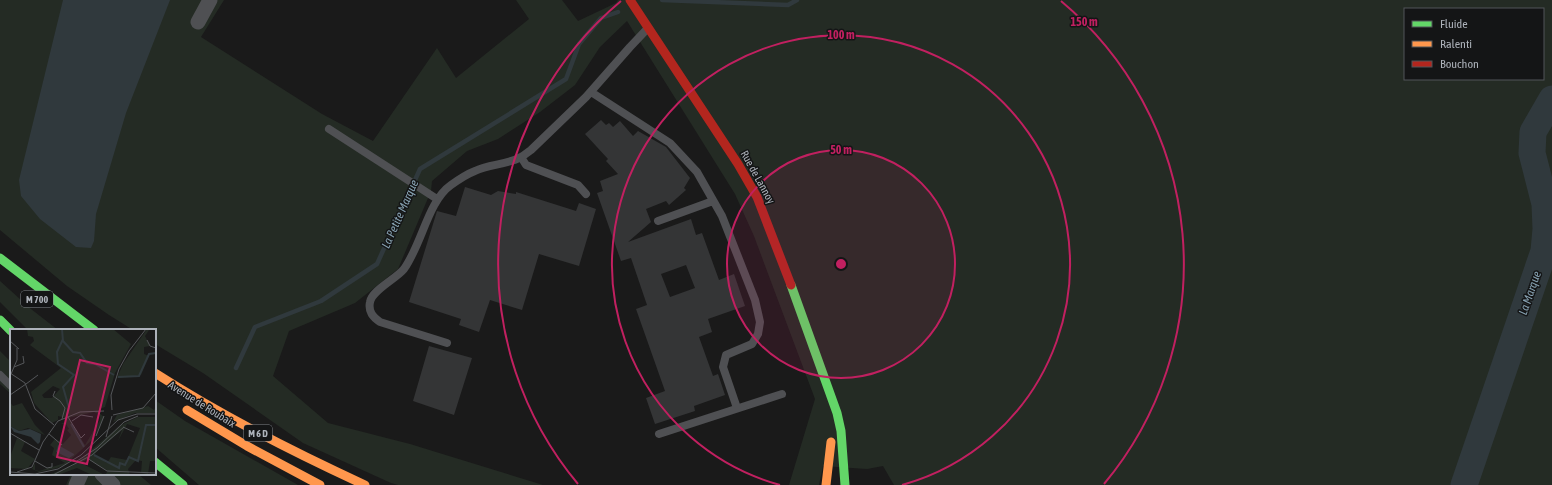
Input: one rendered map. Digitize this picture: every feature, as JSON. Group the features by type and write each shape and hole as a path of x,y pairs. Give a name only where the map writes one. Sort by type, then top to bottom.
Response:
{"main road":[{"name":"Rue de Lannoy","path":"630,0 738,164 757,198 777,246 839,422 844,485"},
{"path":"0,258 93,329"},
{"name":"M 700","path":"0,267 28,291"},
{"path":"0,320 10,329"},
{"name":"M 6 D","path":"156,374 210,407 271,440 365,485"},
{"name":"Rue de Lannoy","path":"826,385 831,429 830,455 826,485"},
{"name":"Avenue de Roubaix","path":"179,405 247,446 320,485"},
{"path":"156,463 183,485"}],"street":[{"path":"198,22 210,0"},
{"path":"76,485 81,475"},
{"path":"103,475 113,485"}],"lane":[{"path":"447,343 380,322 373,317 370,310 370,301 374,294 403,270 413,253 437,199 451,185 475,170 521,157 531,150 591,92 648,28"},
{"path":"591,92 670,143 697,172 722,216 755,300 760,322 758,334 752,344 726,355 723,367 737,408"},
{"path":"329,129 437,199"},
{"path":"521,157 526,165 578,185 586,194"},
{"path":"658,221 713,201"},
{"path":"0,375 10,385"},
{"path":"659,434 782,394"}],"shaded area":[{"path":"0,0 224,0 201,37 322,114 373,141 437,48 456,78 529,19 516,0 562,0 578,21 616,3 618,0 1552,0 1552,485 894,485 883,466 867,469 823,466 819,485 789,485 815,399 754,236 735,194 627,21 600,47 575,85 540,112 498,139 467,151 432,181 431,191 398,269 355,303 289,331 273,376 328,423 410,444 543,485 398,485 391,483 303,443 203,373 156,345 156,329 131,329 67,286 0,230"},
{"path":"63,0 170,0 126,113 96,214 94,241 91,248 76,247 40,219 21,196 19,180"},
{"path":"0,281 31,309 57,329 27,329 0,302"},
{"path":"0,351 10,361 10,393 0,384"},
{"path":"156,401 185,421 298,485 199,485 156,448"},
{"path":"71,475 139,475 151,485 66,485"}],"building":[{"path":"601,120 606,125 609,123 613,127 620,121 633,136 638,131 666,147 690,178 684,188 686,190 669,205 666,201 646,209 651,222 628,242 691,219 696,235 702,233 719,280 734,274 745,306 708,319 712,332 699,337 713,376 718,374 725,395 694,406 695,411 655,424 646,398 665,391 636,309 647,305 631,258 621,261 597,193 603,191 600,181 618,174 606,161 608,159 585,134","holes":["686,265 695,288 670,297 661,274"]},
{"path":"465,187 491,195 498,191 516,194 516,192 576,211 579,203 596,209 579,266 539,254 522,310 490,300 479,332 459,325 461,319 409,302 437,211 456,216"},
{"path":"429,346 472,358 454,415 413,401"}],"waterway":[{"name":"La Petite Marque","path":"662,0 788,5 797,0"},
{"name":"La Petite Marque","path":"236,368 255,327 321,301 377,264 420,169 566,79 579,44 601,18 618,12"},
{"name":"La Marque","path":"1464,485 1544,251 1546,229 1545,204 1532,153 1533,132 1552,99"}],"traffic: fast":[{"path":"0,258 93,329"},
{"path":"791,285 837,413 841,431 845,485"},
{"path":"0,320 10,330"},
{"path":"156,463 183,485"}],"traffic: slow":[{"path":"156,374 180,389 258,433 365,485"},
{"path":"187,410 247,446 320,485"},
{"path":"826,485 831,442"}],"traffic: jam":[{"path":"630,0 738,164 757,197 791,285"}]}
